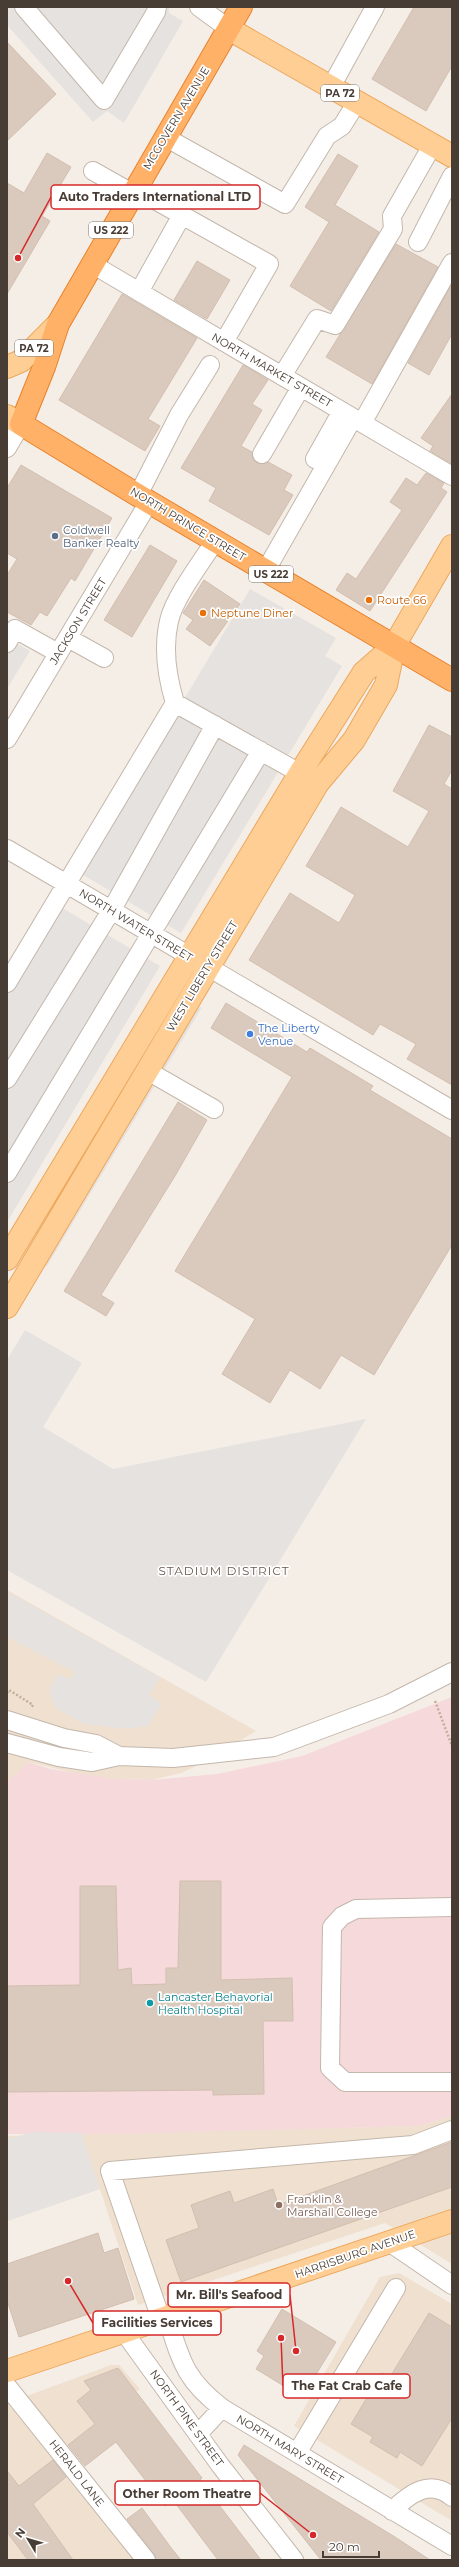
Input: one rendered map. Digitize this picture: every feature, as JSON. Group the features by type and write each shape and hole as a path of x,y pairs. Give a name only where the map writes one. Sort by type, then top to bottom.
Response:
{"highway":[{"name":"MCGOVERN AVENUE","path":"14,420 44,367 58,324 132,193 241,7"},
{"name":"NORTH PRINCE STREET","path":"14,420 144,499 452,680"}],"main road":[{"name":"PA 72","path":"229,29 452,156"},
{"name":"PA 72","path":"7,367 21,361 58,324"},
{"name":"WEST LIBERTY STREET","path":"8,1299 207,967 309,778 364,672 394,646 452,546"},
{"name":"WEST LIBERTY STREET","path":"7,1258 189,956 309,778"},
{"name":"HARRISBURG AVENUE","path":"7,2371 452,2222"}],"street":[{"path":"24,7 104,100 156,12 157,7"},
{"path":"199,7 229,29"},
{"path":"331,87 375,7"},
{"path":"165,137 285,204 327,136 342,126 357,102"},
{"path":"282,376 317,319 335,325 393,229 392,216 433,144"},
{"path":"93,171 132,193 155,200 269,264 224,342"},
{"path":"418,242 452,176"},
{"path":"139,292 182,215"},
{"path":"261,567 353,417 452,263"},
{"name":"NORTH MARKET STREET","path":"92,264 452,476"},
{"name":"JACKSON STREET","path":"7,739 68,638 144,499 179,415 210,365"},
{"path":"262,454 301,387"},
{"path":"7,448 14,420"},
{"path":"7,983 175,703 168,660 169,619 189,582 215,541"},
{"path":"10,632 58,653"},
{"path":"68,638 104,658"},
{"path":"175,703 309,778"},
{"path":"7,1078 111,911 214,725"},
{"path":"7,1173 150,933 261,751"},
{"name":"NORTH WATER STREET","path":"7,849 452,1110"},
{"path":"146,1070 214,1109"},
{"path":"7,1742 59,1757 92,1762 119,1756 173,1758 274,1747 389,1704 452,1672"},
{"path":"7,1720 64,1738 96,1744 119,1756"},
{"path":"452,1907 356,1909 342,1916 332,1927 330,2068 344,2082 452,2082"},
{"name":"NORTH MARY STREET","path":"452,2130 413,2144 110,2171 164,2318 189,2378 204,2394 222,2408 452,2546"},
{"path":"389,2242 452,2285"},
{"path":"297,2453 396,2288"},
{"name":"NORTH PINE STREET","path":"124,2332 198,2434 294,2560"},
{"name":"HERALD LANE","path":"7,2386 146,2560"},
{"path":"198,2434 222,2408"},
{"path":"392,2511 404,2498 424,2488 438,2490 452,2497"}],"path":[{"path":"7,1692 9,1690 33,1705 29,1712"},
{"path":"433,1696 452,1746"}],"shaded area":[{"path":"7,7 169,7 169,13 183,21 124,123 107,111 93,122 7,25"},
{"path":"250,589 336,638 325,656 342,666 181,933 80,873"},
{"path":"7,638 30,651 7,689"},
{"path":"59,906 160,966 7,1222 7,994"},
{"path":"202,1007 47,1266 31,1268 184,1011"},
{"path":"25,1330 82,1363 43,1427 113,1469 366,1419 206,1682 7,1570 7,1360"},
{"path":"7,1590 256,1731 205,1762 181,1773 152,1780 116,1779 81,1775 30,1762 7,1782"},
{"path":"7,1592 160,1677 149,1695 162,1704 148,1726 128,1729 84,1724 56,1708 49,1691 58,1674 70,1679 75,1672 7,1637"},
{"path":"452,1697 452,2116 419,2126 115,2134 7,2134 7,1782 29,1762 50,1769 116,1779 152,1780 217,1774 302,1756"},
{"name":"Franklin & Marshall College","path":"452,2116 452,2264 385,2223 138,2305 100,2189 7,2221 7,2136 419,2126"},
{"path":"34,2132 81,2133 100,2189 7,2221 7,2139"},
{"path":"399,2273 452,2304 452,2521 294,2426 380,2277"},
{"path":"7,2365 13,2401 111,2365 119,2365 140,2389 55,2455 139,2560 7,2560"}],"building":[{"path":"414,7 452,7 452,66 426,111 372,79"},
{"path":"7,42 56,94 7,141"},
{"path":"47,153 71,167 42,216 50,221 7,294 7,183 24,193"},
{"path":"338,154 358,166 335,205 379,232 331,311 290,286 329,222 305,207"},
{"path":"396,244 438,267 372,384 326,357"},
{"path":"197,261 230,280 207,319 174,300"},
{"path":"452,284 452,334 429,375 408,363"},
{"path":"122,294 197,338 148,419 160,426 145,451 59,400"},
{"path":"243,365 268,380 252,404 262,410 241,446 252,452 253,459 257,463 262,464 268,462 292,475 284,490 293,495 269,535 209,501 216,488 181,468"},
{"path":"452,394 452,464 430,451 433,446 421,438"},
{"name":"Coldwell Banker Realty","path":"21,465 112,518 75,581 71,578 47,616 40,612 31,625 7,612 7,575 17,559 7,553 7,488"},
{"path":"426,473 444,483 441,488 447,492 370,611 336,590 347,573 356,579 402,510 390,502 406,478 417,485"},
{"path":"150,545 177,561 132,637 104,620"},
{"name":"Neptune Diner","path":"204,580 240,604 210,646 186,629 193,620 183,613"},
{"path":"429,725 452,737 452,770 444,784 452,789 452,1085 407,1059 416,1044 380,1024 373,1035 249,960 290,893 339,923 355,895 306,866 341,807 408,847 429,811 393,791"},
{"path":"226,1003 307,1052 310,1048 373,1086 370,1090 452,1139 452,1245 374,1375 341,1355 320,1389 290,1370 270,1403 222,1374 255,1319 175,1271 292,1077 211,1028"},
{"path":"178,1102 207,1120 175,1176 101,1295 114,1303 106,1316 64,1291"},
{"name":"Lancaster Behavorial Health Hospital","path":"180,1881 221,1881 221,1980 292,1978 293,2021 263,2021 264,2094 213,2095 213,2090 7,2092 7,1986 80,1985 80,1886 116,1886 118,1970 131,1968 132,1985 166,1984 166,1968 178,1968"},
{"path":"452,2142 452,2187 181,2282 166,2240 199,2228 191,2205 230,2191 234,2203 273,2189 278,2205"},
{"path":"98,2233 104,2253 118,2248 134,2299 19,2337 7,2300 7,2264"},
{"path":"282,2309 336,2342 302,2397 256,2369 264,2356 257,2351"},
{"path":"429,2313 452,2327 452,2418 422,2466 400,2452 397,2458 370,2442 373,2437 351,2424 382,2373 390,2377"},
{"path":"118,2368 202,2478 200,2480 261,2560 218,2560 173,2500 165,2506 116,2442 85,2466 68,2445 95,2424 77,2401 91,2390 84,2381"},
{"path":"244,2445 430,2560 321,2560 238,2455"},
{"path":"53,2460 66,2477 33,2504 73,2560 28,2560 7,2532 7,2471 19,2486"},
{"path":"142,2508 181,2560 158,2560 127,2519"}],"place":[{"name":"Auto Traders International LTD","path":"18,258"},
{"name":"Coldwell Banker Realty","path":"55,536"},
{"name":"Route 66","path":"369,600"},
{"name":"Neptune Diner","path":"203,613"},
{"name":"The Liberty Venue","path":"250,1034"},
{"name":"Lancaster Behavorial Health Hospital","path":"150,2003"},
{"name":"Franklin & Marshall College","path":"279,2205"},
{"name":"Facilities Services","path":"68,2281"},
{"name":"The Fat Crab Cafe","path":"281,2338"},
{"name":"Mr. Bill's Seafood","path":"296,2351"},
{"name":"Other Room Theatre","path":"313,2535"}],"district":[{"name":"STADIUM DISTRICT","path":"224,1570"}]}
